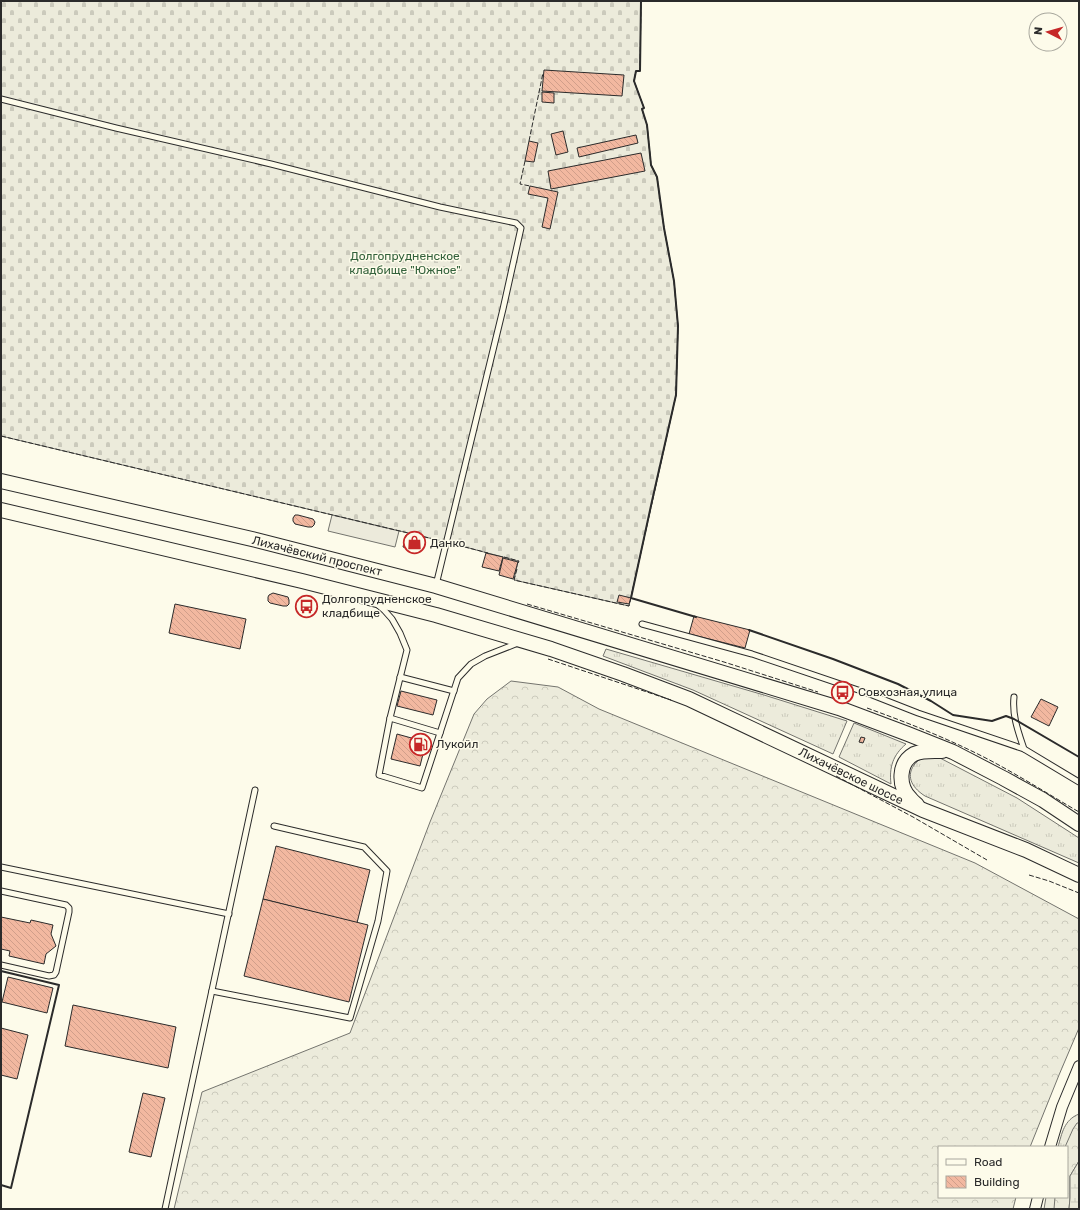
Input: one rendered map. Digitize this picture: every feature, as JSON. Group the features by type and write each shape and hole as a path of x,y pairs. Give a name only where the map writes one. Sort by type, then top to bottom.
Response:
{"main road":[{"name":"Лихачёвский проспект","path":"1,481 256,540 436,586 846,710 953,752"},
{"path":"1,510 302,581 367,599 436,615 522,641"},
{"name":"Лихачёвское шоссе","path":"522,641 551,649 623,674 689,699 923,810 1026,850 1079,875"},
{"path":"923,810 909,798 904,789 901,772 904,765 909,758 920,752 953,752 1043,800 1079,824"}],"street":[{"path":"1050,1146 1062,1107 1076,1079 1079,1066"},
{"path":"1035,1209 1038,1198"}],"lane":[{"path":"1,99 109,127 271,164 440,207 516,223 520,228 502,310 436,586"},
{"path":"367,599 384,610 400,633 407,650 378,775 422,788 458,678 470,664 485,656 522,641"},
{"path":"642,624 752,654 1024,749 1079,782"},
{"path":"400,677 454,691"},
{"path":"1014,697 1012,708 1014,719 1024,749"},
{"path":"390,718 440,733"},
{"path":"165,1209 255,790"},
{"path":"212,992 350,1018 378,921 387,872 364,847 274,826"},
{"path":"1,867 229,914"},
{"path":"1,891 66,905 69,908 69,912 56,972 54,975 49,976 1,965"}],"green space":[{"name":"Долгопрудненское кладбище \"Южное\"","path":"1,1 641,1 640,71 636,71 634,81 644,108 642,110 647,125 651,165 657,177 664,228 674,281 678,326 676,395 629,606 514,580 518,561 446,542 1,436"},
{"path":"606,649 847,721 833,754 693,690 603,656"},
{"path":"511,681 558,687 599,709 975,863 1079,919 1079,1028 1030,1146 938,1146 938,1198 1016,1198 1013,1209 174,1209 202,1092 350,1033 430,822 474,714 487,699"},
{"path":"854,723 906,744 898,752 891,767 891,784 839,757"},
{"path":"925,757 940,758 1017,798 1079,838 1079,863 925,796 914,787 910,774 914,765 920,759"},
{"path":"1079,1114 1079,1209 1044,1209 1046,1198 1068,1198 1068,1146 1058,1146 1064,1128 1074,1117"},
{"path":"1077,1123 1079,1123 1079,1161 1070,1176 1069,1209 1054,1209 1055,1198 1068,1198 1068,1146 1065,1146"},
{"path":"1079,1161 1079,1209 1069,1209 1070,1176"}],"shaded area":[{"path":"332,515 399,531 395,547 328,531"}],"building":[{"path":"544,70 624,75 622,96 542,91"},
{"path":"542,92 554,93 554,103 542,102"},
{"path":"563,131 568,152 556,155 551,134"},
{"path":"636,135 638,143 579,157 577,148"},
{"path":"529,141 538,143 534,162 525,161"},
{"path":"641,153 645,171 551,189 548,171"},
{"path":"530,186 558,192 550,229 542,227 548,198 528,194"},
{"path":"295,515 313,519 315,522 314,525 312,527 308,527 295,524 293,518"},
{"name":"Данко","path":"406,535 424,539 421,551 403,547"},
{"path":"486,553 503,557 499,571 482,567"},
{"path":"503,558 518,562 513,579 499,575"},
{"path":"273,593 288,597 289,604 287,606 283,606 270,603 268,601 268,597"},
{"path":"619,595 631,598 629,604 617,602"},
{"path":"175,604 246,619 240,649 169,633"},
{"path":"694,616 750,630 745,648 689,634"},
{"path":"401,691 437,700 433,715 397,706"},
{"path":"1041,699 1058,707 1049,726 1031,717"},
{"path":"397,734 426,742 420,766 391,759"},
{"path":"861,737 865,738 863,743 859,742"},
{"path":"276,846 370,870 357,923 263,899"},
{"path":"263,899 368,925 349,1002 244,976"},
{"path":"1,917 30,923 31,920 53,925 51,934 56,946 46,954 44,964 9,956 10,951 1,949"},
{"path":"8,977 53,988 47,1013 2,1002"},
{"path":"73,1005 176,1027 168,1068 65,1046"},
{"path":"1,1028 28,1035 17,1079 1,1075"},
{"path":"143,1093 165,1098 151,1157 129,1152"}],"fence":[{"path":"517,569 514,580 629,606 676,395 678,326 674,281 664,228 657,177 651,165 647,125 642,109 644,108 634,81 636,71 640,71 641,1"},
{"path":"529,141 543,73"},
{"path":"525,161 520,184 530,186"},
{"path":"1,436 488,553"},
{"path":"504,557 519,561 518,563"},
{"path":"527,604 724,662 818,692"},
{"path":"548,659 671,700"},
{"path":"867,708 920,728 972,751 1015,774 1079,812"},
{"path":"836,776 913,817 987,860"},
{"path":"1029,875 1079,893"}],"wall":[{"path":"641,1 640,71 636,71 634,81 644,108 642,109 647,125 651,165 657,177 664,228 674,281 678,326 676,395 631,598 696,617"},
{"path":"749,630 833,659 898,684 931,701 953,715 992,721 1006,716 1014,719 1079,757"},
{"path":"1,971 59,985 11,1188 1,1185"}],"place":[{"name":"Данко","path":"414,543"},
{"name":"Долгопрудненское кладбище","path":"306,606"},
{"name":"Совхозная улица","path":"843,692"},
{"name":"Лукойл","path":"421,744"}]}
